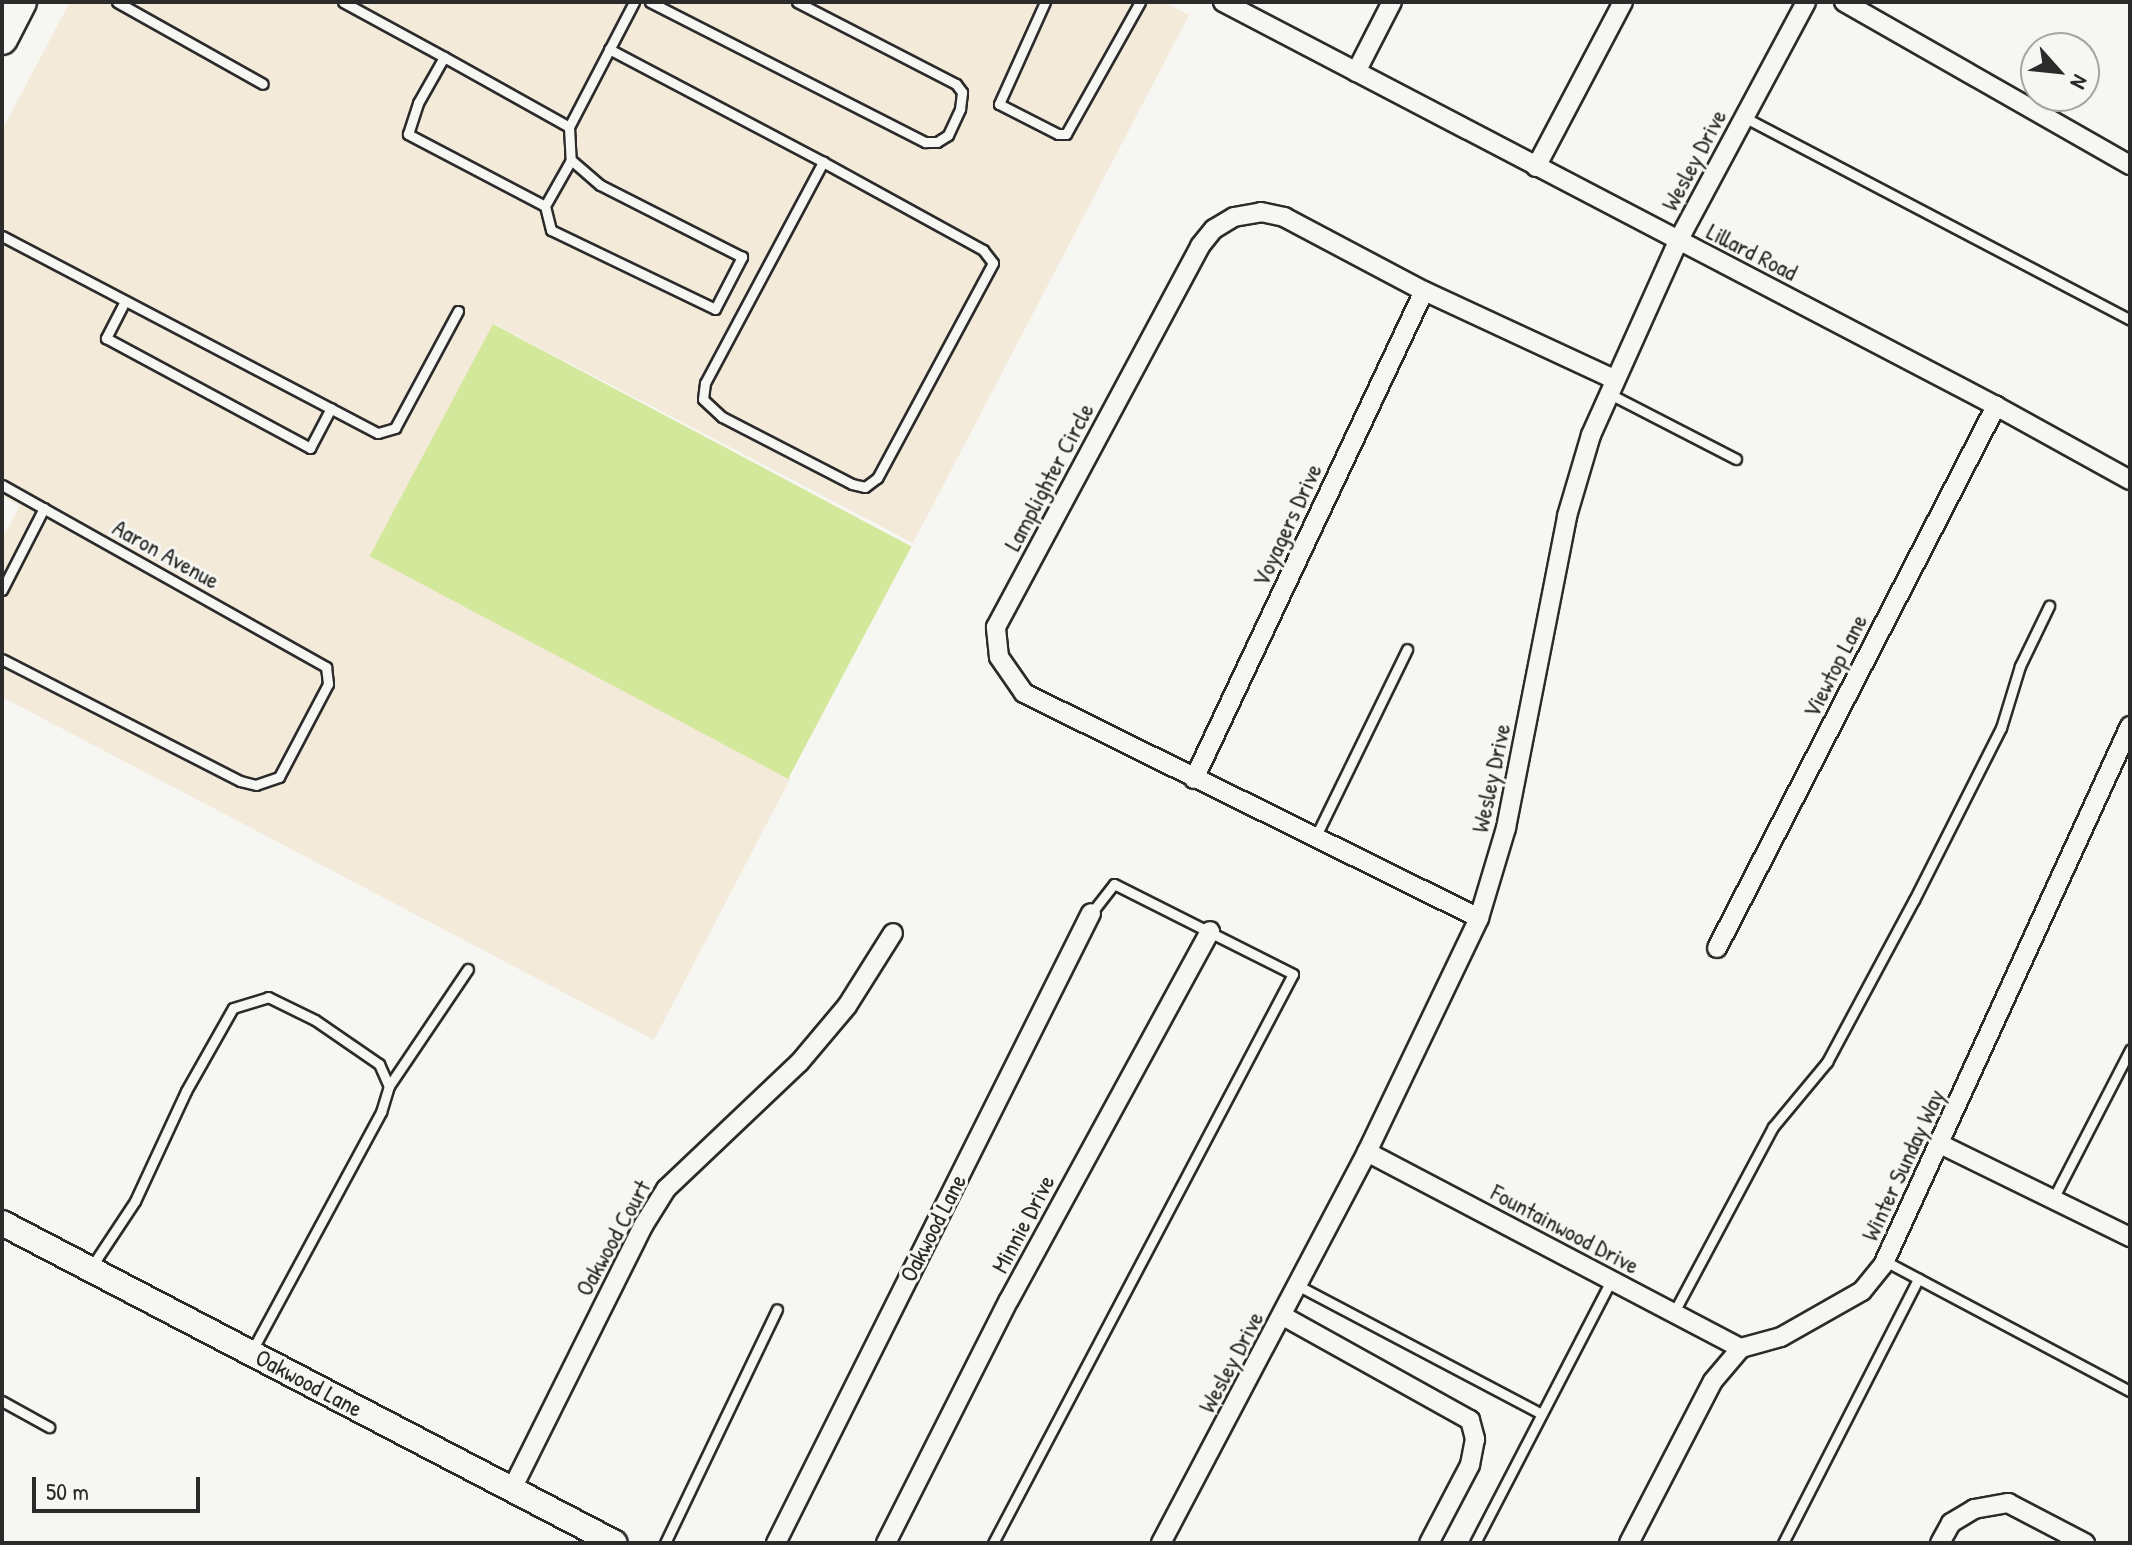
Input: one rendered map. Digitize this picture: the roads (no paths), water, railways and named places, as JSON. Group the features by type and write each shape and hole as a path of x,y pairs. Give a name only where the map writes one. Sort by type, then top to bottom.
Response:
{"main road":[{"path":"2,39 16,6"}],"street":[{"name":"Lillard Road","path":"1223,2 1996,406 2130,480"},
{"path":"1356,72 1392,2"},
{"path":"1536,167 1623,2"},
{"name":"Wesley Drive","path":"1163,1542 1367,1152 1479,918 1506,828 1567,516 1611,386 1678,241 1806,2"},
{"path":"1844,2 2130,165"},
{"name":"Lamplighter Circle","path":"1479,918 1024,693 999,657 996,627 1200,246 1214,229 1234,217 1261,212 1284,217 1611,386"},
{"name":"Voyagers Drive","path":"1194,779 1424,291"},
{"name":"Viewtop Lane","path":"1717,948 1996,406"},
{"name":"Winter Sunday Way","path":"1741,1348 1781,1337 1862,1291 1885,1261 2130,726"},
{"name":"Oakwood Lane","path":"776,1543 1091,913"},
{"name":"Minnie Drive","path":"887,1543 1009,1300 1210,931"},
{"name":"Oakwood Court","path":"512,1489 643,1226 666,1189 799,1063 847,1006 893,933"},
{"path":"1940,1144 2130,1237"},
{"name":"Fountainwood Drive","path":"1367,1152 1741,1348"},
{"name":"Oakwood Lane","path":"2,1223 615,1543"},
{"path":"1283,1316 1470,1420 1475,1439 1470,1465 1429,1543"},
{"path":"1629,1543 1713,1381 1741,1348"},
{"path":"1940,1543 1951,1523 1974,1509 2008,1503 2085,1543"}],"lane":[{"path":"117,2 263,84"},
{"path":"343,2 569,127"},
{"path":"571,160 600,185 742,257 715,309 551,230 545,206 571,160 569,127 634,2"},
{"path":"650,2 925,142 937,142 948,135 960,109 962,92 956,84 797,2"},
{"path":"1045,2 999,104 1058,134 1066,134 1140,2"},
{"path":"609,49 823,162 983,250 993,263 877,478 865,487 852,484 722,417 703,399 705,383 823,162"},
{"path":"444,57 418,103 408,134 545,206"},
{"path":"1744,117 2130,320"},
{"path":"2,236 378,433 395,428 458,311"},
{"path":"125,301 106,338 310,448 331,408"},
{"path":"1611,386 1736,459"},
{"name":"Aaron Avenue","path":"2,485 326,667 328,684 279,777 256,785 240,781 2,659"},
{"path":"2,590 44,508"},
{"path":"1673,1314 1773,1127 1827,1062 1906,914 2001,728 2020,666 2049,606"},
{"path":"1315,838 1407,649"},
{"path":"993,1543 1293,974 1114,884 1091,913"},
{"path":"251,1353 381,1112 389,1086 468,969"},
{"path":"90,1269 135,1201 186,1091 233,1008 268,997 315,1020 379,1064 389,1086"},
{"path":"2053,1199 2130,1050"},
{"path":"1885,1261 2129,1389"},
{"path":"1783,1543 1918,1279"},
{"path":"1475,1543 1611,1281"},
{"path":"1299,1286 1540,1413"},
{"path":"665,1543 777,1309"},
{"path":"2,1401 49,1427"}]}
